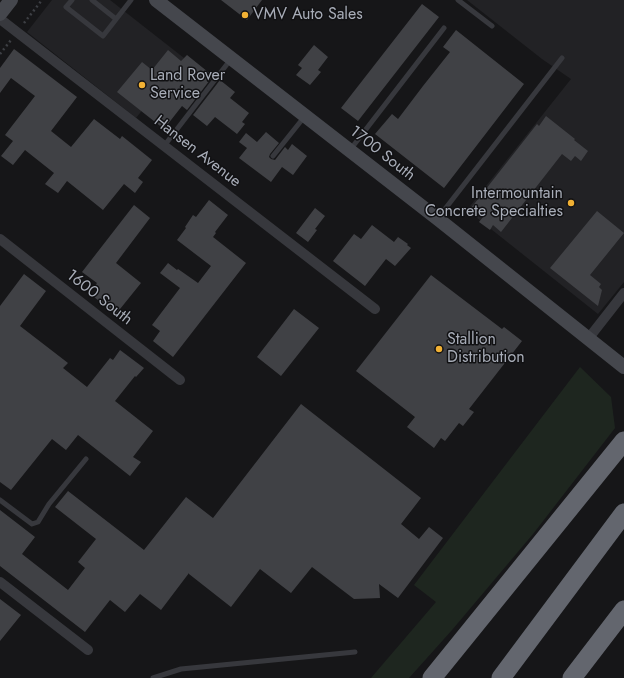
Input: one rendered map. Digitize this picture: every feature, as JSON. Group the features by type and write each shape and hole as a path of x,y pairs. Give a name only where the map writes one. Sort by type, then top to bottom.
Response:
{"highway":[{"path":"432,678 624,441"},
{"path":"501,678 624,513"},
{"path":"572,678 624,610"}],"street":[{"path":"0,14 11,0"},
{"name":"1700 South","path":"156,0 438,219 624,367"},
{"name":"Hansen Avenue","path":"0,19 375,309"},
{"name":"1600 South","path":"0,239 180,380"},
{"path":"588,339 624,293"},
{"path":"0,582 88,650"}],"lane":[{"path":"72,0 66,7 103,36 131,0"},
{"path":"92,0 116,19"},
{"path":"458,0 492,26"},
{"path":"350,150 444,28"},
{"path":"438,219 562,58"},
{"path":"164,146 232,59"},
{"path":"274,156 305,116"},
{"path":"0,500 32,524 38,522 49,504 86,459"},
{"path":"153,678 181,669 355,652"}],"path":[{"path":"25,21 42,0"},
{"path":"0,54 10,41"}],"shaded area":[{"path":"52,0 110,0 184,58 136,118 27,32"},
{"name":"Intermountain Concrete Specialties","path":"467,0 624,0 624,282 598,314 467,210 571,79 542,59"},
{"path":"580,367 611,397 615,428 533,534 452,630 409,678 371,678 436,602 414,585"}],"building":[{"name":"VMV Auto Sales","path":"221,0 262,0 247,20"},
{"path":"422,4 439,17 358,121 341,108"},
{"path":"456,30 524,84 444,188 375,134 392,114 398,119 450,52 443,47"},
{"path":"314,45 328,57 318,70 321,72 310,85 296,75 302,68 298,65"},
{"path":"14,49 77,97 51,131 71,147 94,119 120,139 122,136 152,160 138,178 143,182 135,193 124,184 103,210 67,181 58,193 45,184 54,173 25,150 13,165 1,156 13,141 5,135 35,96 11,78 0,93 0,68"},
{"path":"168,50 181,61 187,55 213,76 187,110 182,106 164,129 117,92 142,62 152,70"},
{"path":"220,80 235,92 230,98 249,113 242,122 245,124 237,134 215,117 207,126 193,115"},
{"path":"546,116 588,151 581,161 575,156 571,161 562,154 501,232 493,225 490,230 479,222 483,217 471,208 537,124 539,126"},
{"path":"266,132 279,143 270,154 269,157 271,159 275,160 285,147 288,150 292,144 307,156 293,175 282,167 271,182 239,158 247,148 239,142 246,133 257,142"},
{"path":"209,200 228,215 213,237 246,263 173,357 153,341 160,331 152,325 180,288 160,273 168,263 198,283 211,266 177,240 193,215 196,217"},
{"path":"134,205 150,218 116,263 141,283 116,314 94,297 99,292 94,287 97,283 82,272"},
{"path":"315,208 325,216 315,229 317,230 308,242 296,233"},
{"path":"597,211 624,233 590,275 601,284 599,287 602,290 598,306 550,268"},
{"path":"372,225 394,242 398,237 411,248 395,266 386,259 365,286 333,261 354,234 361,239"},
{"path":"24,274 46,291 20,326 68,363 63,368 87,387 110,358 113,360 120,350 144,368 136,377 135,376 115,401 153,431 133,457 141,462 130,476 78,435 66,450 52,439 11,490 0,482 0,306"},
{"path":"431,275 502,329 504,327 522,341 469,409 474,412 463,426 459,423 445,441 441,438 434,448 407,427 415,417 356,371"},
{"path":"294,309 319,328 281,376 257,357"},
{"path":"301,404 421,498 401,524 419,539 429,527 443,538 398,598 379,584 380,598 354,599 312,567 291,593 260,569 231,607 189,573 161,610 140,594 125,612 110,600 85,632 0,566 0,510 35,537 22,554 68,590 85,568 78,562 96,539 55,507 68,491 144,550 186,497 213,518"},
{"path":"0,599 21,615 0,641"}],"place":[{"name":"VMV Auto Sales","path":"245,15"},
{"name":"Land Rover Service","path":"142,85"},
{"name":"Intermountain Concrete Specialties","path":"571,203"},
{"name":"Stallion Distribution","path":"439,349"}]}
